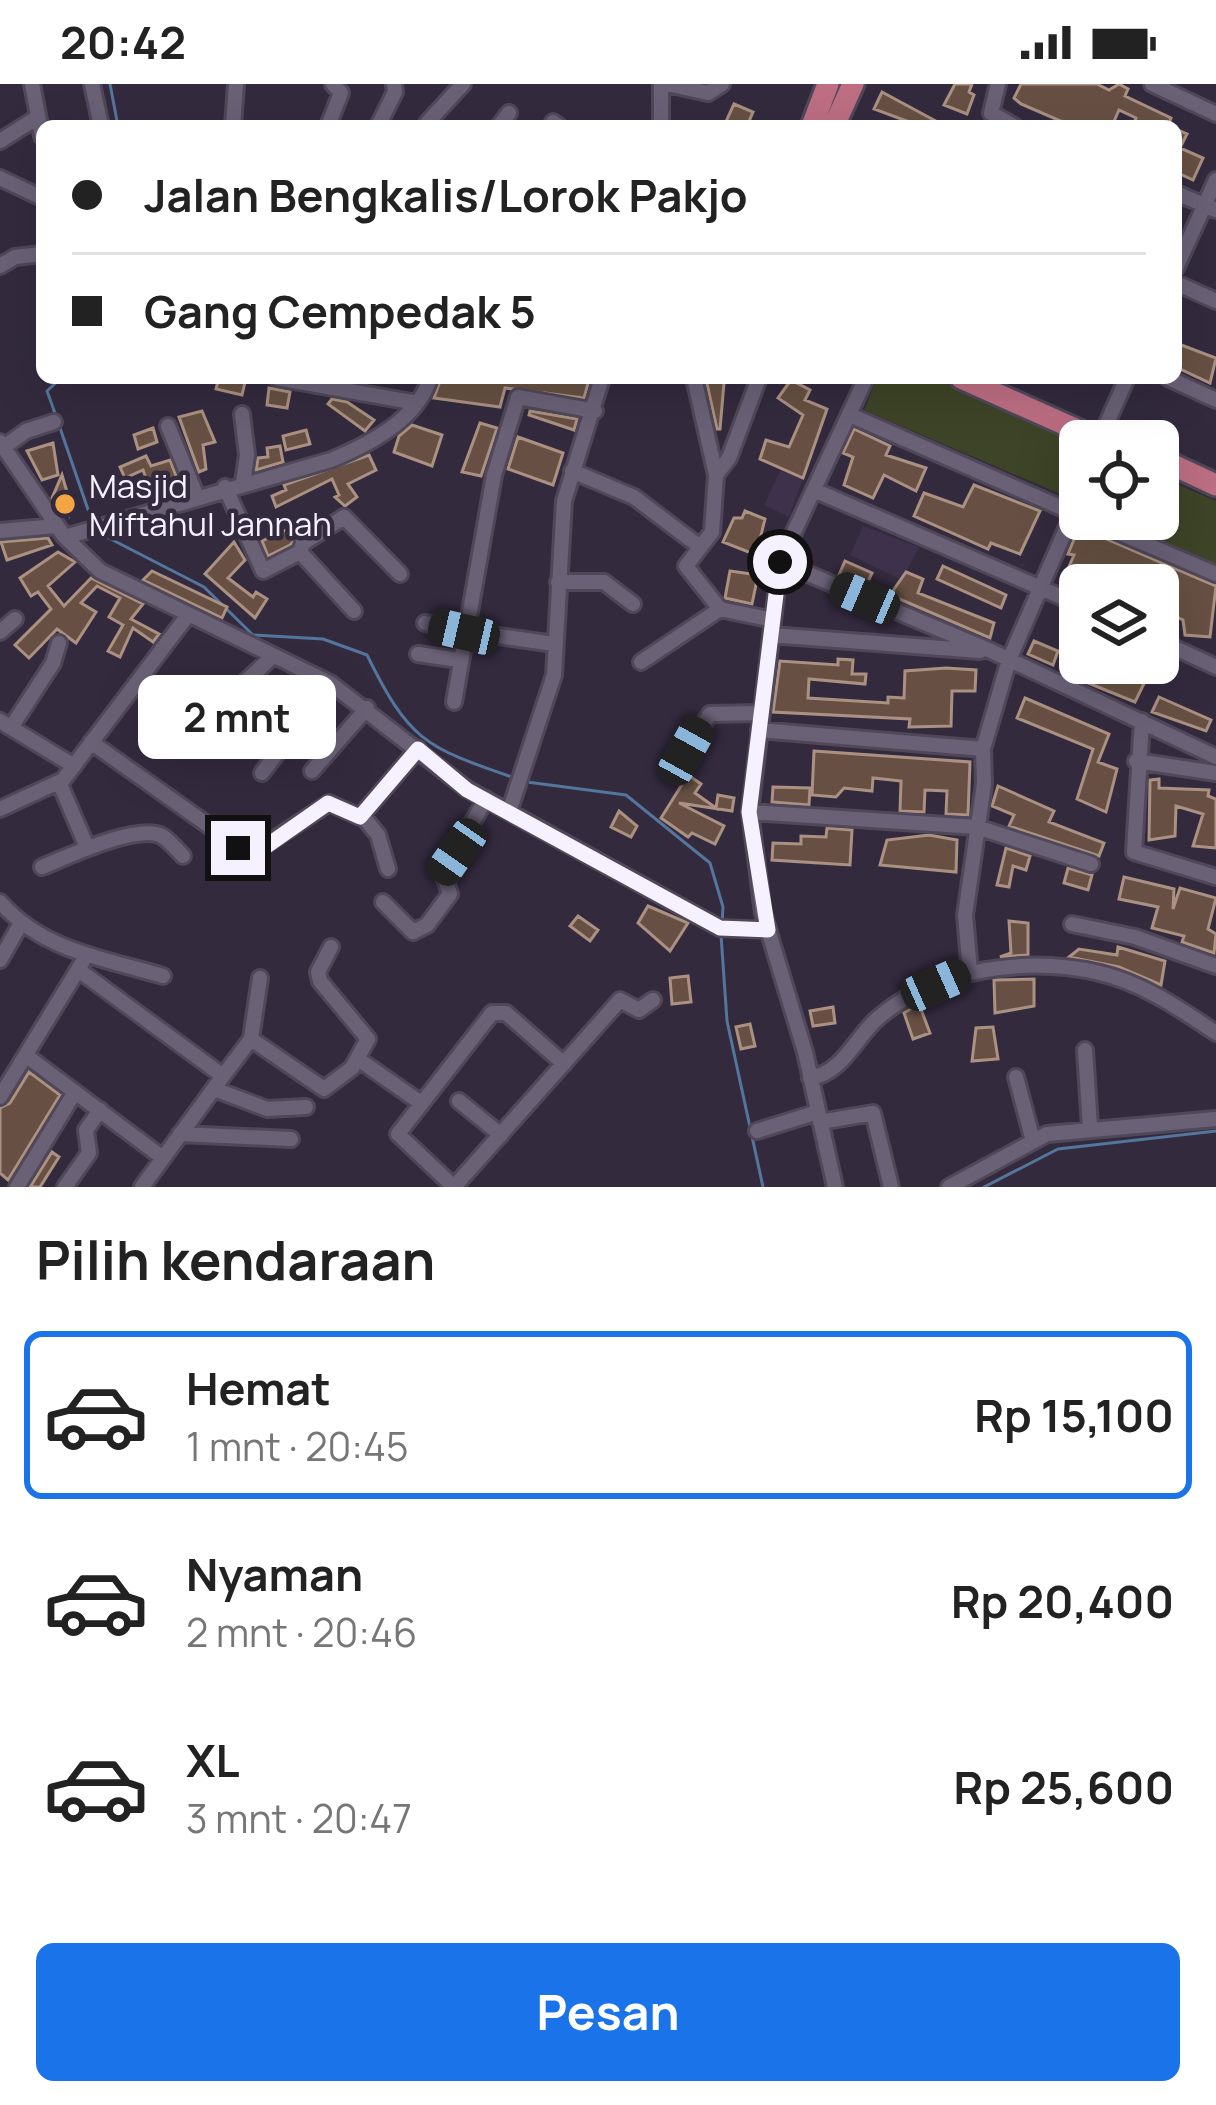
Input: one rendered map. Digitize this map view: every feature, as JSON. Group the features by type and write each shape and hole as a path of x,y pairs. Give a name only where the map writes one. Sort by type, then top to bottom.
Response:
{"main road":[{"path":"814,120 828,84"},
{"path":"838,120 853,84"},
{"path":"975,384 1060,420"},
{"path":"998,384 1068,420"},
{"path":"1179,472 1216,489"}],"street":[{"path":"32,84 39,120"},
{"path":"92,84 100,120"},
{"path":"233,120 236,84"},
{"path":"330,120 341,93 333,84"},
{"path":"380,120 394,84"},
{"path":"430,120 463,84"},
{"path":"661,120 664,84 708,93 722,84"},
{"path":"998,84 991,113 1003,120"},
{"path":"1153,84 1216,113"},
{"path":"503,120 509,112"},
{"path":"0,141 38,117"},
{"path":"0,178 36,195"},
{"path":"1182,257 1210,207 1216,180"},
{"path":"1182,195 1210,207"},
{"path":"0,250 15,257"},
{"path":"0,266 15,257 36,255"},
{"path":"1182,286 1216,301"},
{"path":"311,384 417,403"},
{"path":"0,531 82,532 225,487 332,460 370,444 417,403 427,384"},
{"path":"509,812 521,790 554,675 558,582 572,471 601,384"},
{"path":"695,384 716,475 715,524 686,564 688,574 720,609 771,628 991,652"},
{"path":"716,475 729,458 757,384"},
{"path":"835,1187 768,930 749,812 780,562 863,384"},
{"path":"1112,420 1125,384"},
{"path":"1181,384 1216,400"},
{"path":"454,702 494,475 518,398 528,395 595,411"},
{"path":"242,413 247,455 243,482"},
{"path":"850,415 1059,507"},
{"path":"53,422 2,444 61,531 100,571 330,683 486,799 728,930 768,930"},
{"path":"168,426 197,497"},
{"path":"572,471 634,497 700,547"},
{"path":"225,487 263,572 300,552 303,543 344,517 400,574"},
{"path":"814,490 1059,596"},
{"path":"970,972 964,915 983,749 1009,661 1067,540"},
{"path":"1136,540 1216,574"},
{"path":"300,552 354,610"},
{"path":"780,562 991,652 1216,757"},
{"path":"558,582 604,582 633,604"},
{"path":"641,662 720,609"},
{"path":"0,809 59,782 188,615"},
{"path":"0,632 15,619"},
{"path":"425,623 554,644"},
{"path":"59,643 53,663 6,723 74,766"},
{"path":"1179,650 1216,667"},
{"path":"418,653 459,660"},
{"path":"217,708 273,656"},
{"path":"262,773 330,683"},
{"path":"313,771 368,708"},
{"path":"686,751 710,714 761,713"},
{"path":"1142,721 1134,851 1216,877"},
{"path":"759,730 983,749"},
{"path":"92,742 205,819 245,854 258,852 328,803 362,815 378,835 388,869"},
{"path":"362,815 418,749"},
{"path":"1136,761 1216,773"},
{"path":"59,782 87,847"},
{"path":"383,902 413,932 427,925 451,891 442,873 486,799"},
{"path":"749,812 977,826 1091,864"},
{"path":"42,867 87,847 147,833 164,837 183,856"},
{"path":"0,902 20,925 82,964 219,1083 267,1109 306,1107"},
{"path":"1072,924 1135,937 1216,966"},
{"path":"0,960 20,925"},
{"path":"251,1039 327,1090 358,1058 368,1039 318,976 332,947"},
{"path":"0,1097 82,964 100,957 163,976"},
{"path":"810,1078 836,1067 878,1018 908,998 970,972 1040,967 1101,973 1174,1003 1216,1033"},
{"path":"142,1187 251,1039 260,978"},
{"path":"564,1064 499,1011 398,1136 454,1187 502,1135 620,1000 639,1010 652,1000"},
{"path":"1085,1050 1090,1127"},
{"path":"28,1057 163,1158"},
{"path":"358,1058 421,1102"},
{"path":"1016,1077 1033,1141"},
{"path":"0,1176 15,1187 75,1092"},
{"path":"459,1100 502,1135"},
{"path":"65,1187 88,1153 86,1130 100,1109"},
{"path":"757,1131 819,1117 873,1113 891,1187"},
{"path":"949,1187 1033,1141 1090,1127 1216,1119"},
{"path":"180,1134 291,1139"}],"shaded area":[{"path":"780,471 803,478 789,517 764,505"},
{"path":"863,526 919,547 902,580 850,555"}],"green space":[{"path":"875,384 947,384 1059,432 1059,493 864,410"},
{"path":"1179,485 1216,501 1216,566 1156,540 1179,540"}],"building":[{"path":"955,84 972,84 969,92 974,95 967,114 944,105"},
{"path":"1021,84 1097,84 1109,90 1119,84 1128,89 1125,96 1171,118 1135,120 1119,110 1115,120 1058,120 1014,98"},
{"path":"882,92 934,120 904,120 874,109"},
{"path":"734,104 753,112 750,120 727,120"},
{"path":"1182,149 1203,158 1193,180 1182,175"},
{"path":"1182,345 1216,358 1210,383 1182,370"},
{"path":"217,384 245,384 242,395 216,389"},
{"path":"439,384 588,384 584,398 505,388 500,407 434,398"},
{"path":"707,384 724,384 717,429"},
{"path":"788,384 799,384 810,390 805,400 827,409 803,478 760,459 766,440 789,447 803,415 778,398"},
{"path":"269,388 290,392 287,408 267,405"},
{"path":"332,399 347,402 374,420 365,431 328,404"},
{"path":"202,411 215,442 203,445 206,469 199,472 179,417"},
{"path":"530,411 577,419 574,430 529,415"},
{"path":"480,423 497,428 481,476 462,472"},
{"path":"412,425 442,435 432,466 394,452 399,436"},
{"path":"153,428 157,442 138,449 134,435"},
{"path":"854,429 890,446 886,455 926,468 916,491 884,475 873,498 844,485 853,457 843,453"},
{"path":"306,430 310,444 286,450 283,436"},
{"path":"518,437 563,453 553,485 508,469"},
{"path":"53,443 58,475 42,480 27,451"},
{"path":"280,446 283,462 256,470 258,458 268,457 267,448"},
{"path":"369,455 376,470 348,484 357,497 345,506 335,497 339,495 332,479 276,507 272,496 286,490 284,485"},
{"path":"146,456 151,466 170,460 178,481 151,492 143,470 125,478 120,467"},
{"path":"62,475 72,509 69,516 52,498"},
{"path":"974,485 1040,511 1020,554 991,543 988,549 914,516 924,493 963,507"},
{"path":"745,511 765,519 756,555 723,542 734,518 742,518"},
{"path":"306,521 309,526 290,545 268,556 262,541"},
{"path":"48,538 52,545 7,560 1,542"},
{"path":"1074,540 1109,540 1165,564 1070,564 1074,555 1068,554"},
{"path":"234,542 245,560 228,578 253,597 256,592 267,599 255,618 205,574"},
{"path":"58,552 75,562 48,586 64,606 91,578 143,604 131,619 159,634 153,642 133,628 120,657 108,651 123,625 109,617 120,598 97,586 81,603 96,612 76,643 57,629 29,658 15,645 51,609 38,592 31,596 20,578"},
{"path":"845,561 872,573 866,586 839,575"},
{"path":"943,566 1006,595 1001,608 937,579"},
{"path":"1179,570 1216,586 1210,637 1185,635 1179,618"},
{"path":"152,571 227,607 222,618 143,580"},
{"path":"730,571 758,575 752,604 725,598"},
{"path":"906,572 923,579 918,593 994,623 990,638 890,595"},
{"path":"1034,641 1058,651 1053,665 1028,654"},
{"path":"838,659 853,660 852,674 866,674 865,684 809,679 808,698 888,703 888,697 904,698 905,671 946,668 976,670 975,691 952,691 951,726 909,727 910,719 773,712 780,661 838,665"},
{"path":"1090,684 1144,684 1135,702"},
{"path":"1159,697 1211,720 1206,731 1152,712"},
{"path":"1025,698 1109,734 1098,762 1117,769 1106,812 1077,799 1093,749 1017,718"},
{"path":"814,751 970,762 968,815 946,814 947,791 925,790 924,812 900,811 901,781 873,778 872,791 844,788 836,797 812,795"},
{"path":"688,775 701,784 695,793 716,808 718,795 734,798 732,811 679,803 724,826 715,844 692,833 688,837 661,818"},
{"path":"1159,779 1159,788 1209,790 1208,796 1216,799 1216,848 1193,846 1203,814 1176,806 1175,836 1149,840 1150,780"},
{"path":"998,786 1054,811 1049,822 1104,843 1099,856 1009,826 1014,815 992,806"},
{"path":"773,787 810,788 809,805 772,802"},
{"path":"619,811 637,826 631,837 611,827"},
{"path":"827,828 852,830 850,865 772,860 773,843 801,844 801,836 826,837"},
{"path":"929,835 957,840 956,872 880,865 887,840"},
{"path":"1006,848 1030,856 1026,870 1013,866 1009,887 997,885"},
{"path":"1068,868 1092,875 1088,890 1064,883"},
{"path":"1124,877 1174,889 1173,909 1180,888 1216,898 1208,929 1216,934 1214,953 1182,942 1184,936 1152,928 1158,907 1119,899"},
{"path":"648,906 688,923 670,951 638,923"},
{"path":"578,916 598,930 590,941 570,926"},
{"path":"1009,921 1028,923 1028,955 1000,957 1011,953"},
{"path":"1118,947 1165,961 1161,985 1119,967 1069,957 1079,949 1117,955"},
{"path":"688,976 691,1002 672,1004 670,978"},
{"path":"1034,979 1034,1006 995,1013 994,980"},
{"path":"919,1004 930,1033 913,1039 904,1013"},
{"path":"833,1007 835,1023 813,1026 810,1011"},
{"path":"750,1024 755,1046 741,1049 736,1027"},
{"path":"993,1027 998,1059 972,1061 976,1028"},
{"path":"29,1072 60,1095 8,1180 0,1173 0,1108 10,1103"},
{"path":"52,1152 59,1157 40,1187 30,1187"}],"waterway":[{"path":"110,84 117,120"},
{"path":"55,384 47,391 56,416"},
{"path":"59,425 93,524"},
{"path":"97,532 204,587 253,635 323,639 367,655 395,706 422,737 458,757 512,777"},
{"path":"527,782 626,795 710,863 723,907 722,925"},
{"path":"721,935 727,1021 763,1187"},
{"path":"984,1187 1058,1149 1216,1131"}],"place":[{"name":"Masjid Miftahul Jannah","path":"65,504"}],"route":[{"path":"238,848 250,855 258,852 328,803 340,804 360,817 418,749 467,790 720,928 768,930 749,812 780,562"}]}
